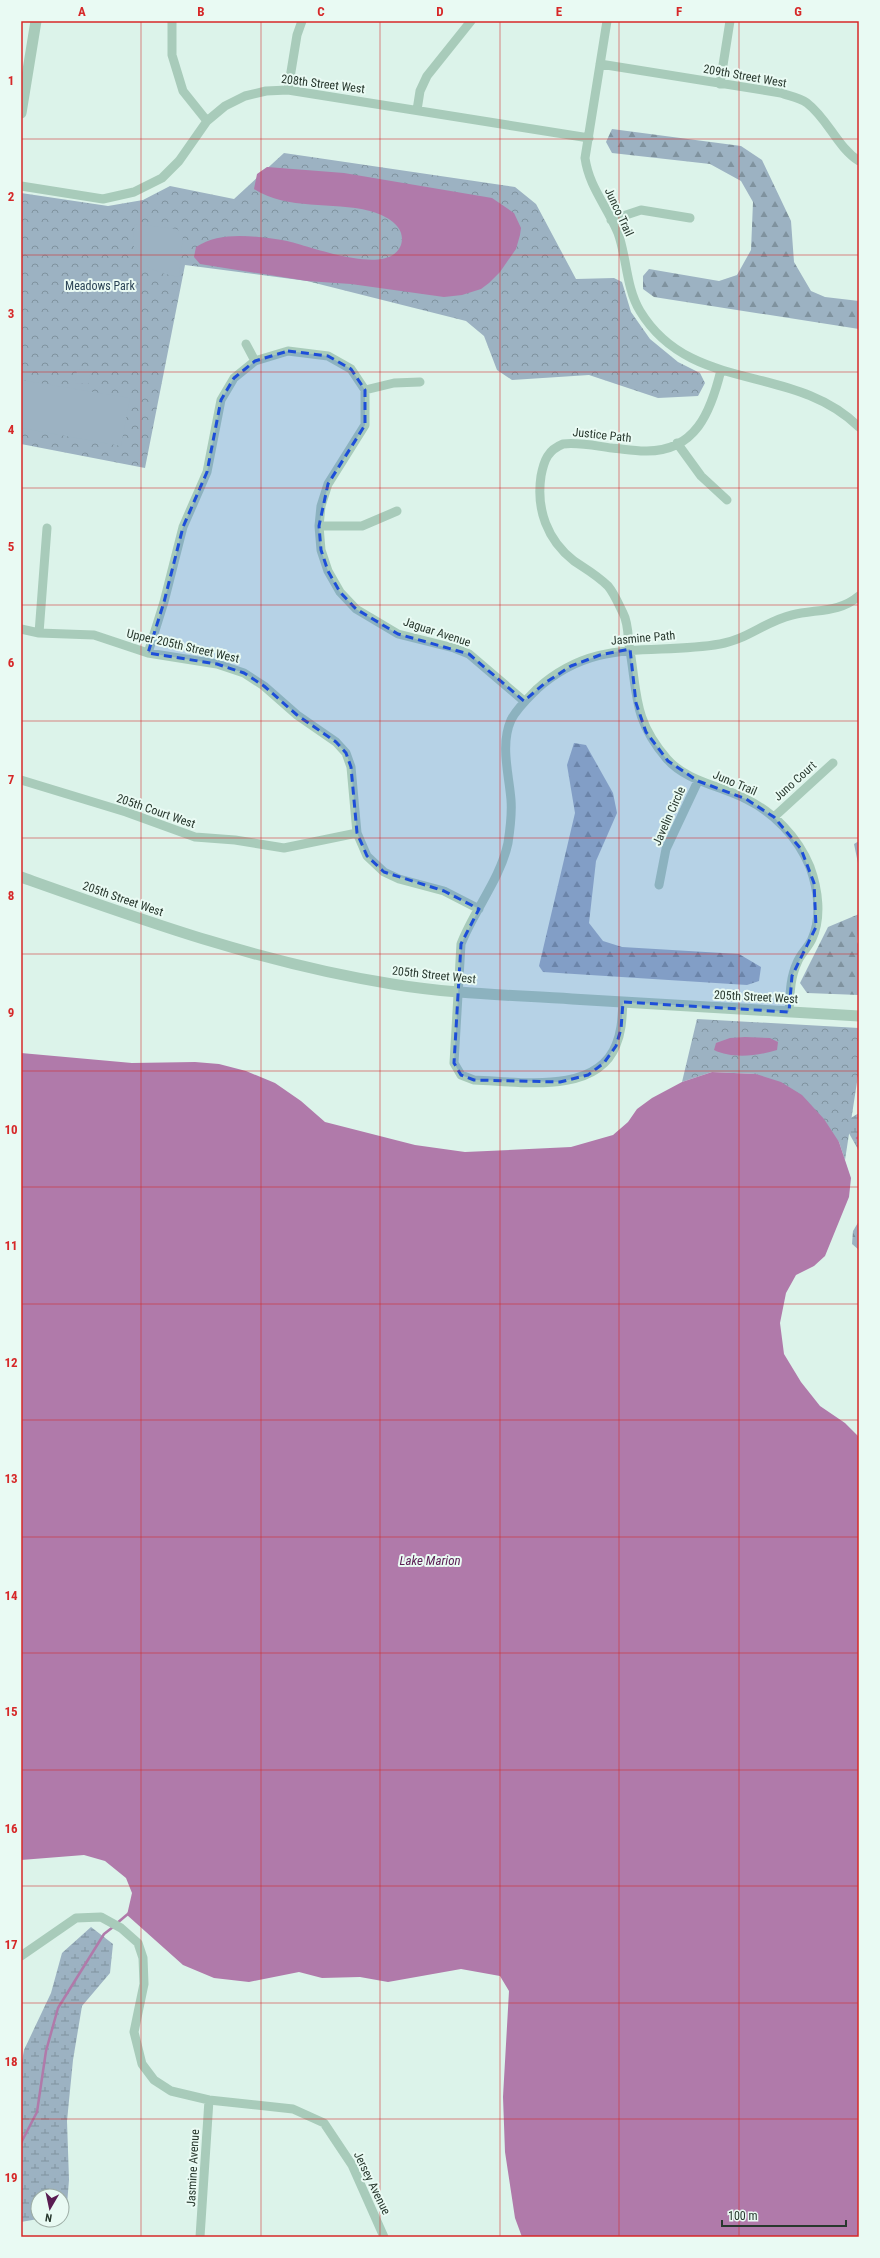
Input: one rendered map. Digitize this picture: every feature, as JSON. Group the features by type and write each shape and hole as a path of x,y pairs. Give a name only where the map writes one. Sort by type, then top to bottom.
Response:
{"street":[{"path":"21,113 36,21"},
{"path":"172,21 172,55 183,91 207,121"},
{"path":"288,90 297,34 302,21"},
{"path":"417,110 420,91 426,76 471,21"},
{"name":"Junco Trail","path":"607,21 588,138 586,158 587,175 618,233 634,299 646,321 663,340 684,355 721,370"},
{"path":"720,84 730,21"},
{"name":"209th Street West","path":"600,64 781,93 807,102 830,128 848,154 859,161"},
{"name":"208th Street West","path":"21,186 103,199 134,192 162,178 179,161 207,121 225,106 245,96 266,91 288,90 588,138"},
{"path":"611,220 640,210 690,218"},
{"path":"246,344 255,360"},
{"path":"148,653 164,602 183,527 206,472 220,400 234,378 255,360 288,351 328,356 351,369 365,390 394,383 420,382"},
{"path":"721,370 806,392 837,409 859,427"},
{"name":"Justice Path","path":"630,649 624,615 609,588 597,576 563,552 546,526 540,500 543,467 550,452 563,444 645,451 667,448 677,443 693,432 706,417 712,403 721,370"},
{"name":"Jaguar Avenue","path":"365,390 365,425 328,484 321,506 319,526 321,550 328,571 340,592 356,609 398,634 454,648 469,654 524,702"},
{"path":"677,443 700,476 727,500"},
{"path":"319,526 362,526 397,511"},
{"path":"39,633 47,528"},
{"name":"Jasmine Path","path":"623,1002 621,1029 616,1046 604,1063 588,1075 560,1082 474,1080 461,1075 454,1063 461,944 498,874 508,843 511,802 505,743 511,720 524,702 545,683 571,666 600,655 630,649 705,646 726,643 748,635 782,618 808,612 842,608 859,596"},
{"name":"Upper 205th Street West","path":"21,630 39,633 94,635 148,653 217,664 244,673 264,686 297,715 336,742 346,753 351,767 357,834 367,856 384,872 399,879 444,891 479,909"},
{"name":"Juno Trail","path":"630,649 636,703 646,732 668,761 698,780 746,799 774,817 801,849 810,866 817,900 816,927 812,940 797,962 792,976 789,1012"},
{"name":"Juno Court","path":"774,817 833,763"},
{"name":"205th Court West","path":"21,780 126,812 195,837 235,840 284,848 357,834"},
{"name":"Javelin Circle","path":"659,885 666,849 698,780"},
{"name":"205th Street West","path":"21,877 161,926 243,952 310,969 390,984 457,992 859,1016"},
{"name":"Jersey Avenue","path":"21,1956 76,1918 101,1917 121,1928 138,1943 143,1958 144,1984 134,2032 142,2064 154,2080 170,2091 209,2100 294,2108 324,2123 352,2165 384,2237"},
{"name":"Jasmine Avenue","path":"200,2237 209,2100"}],"highlighted area":[{"path":"288,351 328,356 351,369 365,390 365,425 328,484 319,526 321,550 328,571 340,592 356,609 398,634 469,654 524,701 545,683 571,666 600,655 630,649 636,703 646,732 668,761 698,781 746,799 774,817 801,849 814,883 816,927 792,976 789,1012 623,1002 621,1029 616,1046 604,1063 588,1075 560,1082 474,1080 461,1075 454,1063 461,944 479,909 444,891 384,872 367,856 357,833 351,767 346,753 336,742 297,715 264,686 244,673 217,664 148,653 164,602 183,527 207,472 221,400 234,378 255,361"}],"green space":[{"path":"612,129 741,146 762,160 791,221 794,262 811,291 825,297 859,301 859,329 654,297 643,289 643,276 649,269 719,281 737,275 751,250 753,202 741,181 710,164 612,153 606,142"},
{"name":"Meadows Park","path":"284,153 515,187 536,204 576,279 614,278 622,282 631,312 650,339 678,362 700,373 705,383 698,396 658,398 589,375 512,380 497,370 484,336 466,321 307,281 185,265 145,468 21,444 21,193 108,206 143,200 170,186 234,199"},
{"path":"135,224 177,229 183,235 179,277 157,271 148,267 142,262 134,247 133,236"},
{"path":"77,369 91,370 88,384 75,383"},
{"path":"21,380 130,398 121,446 21,428"},
{"path":"574,743 586,745 613,793 617,813 596,861 589,923 603,941 622,947 739,954 761,967 759,981 747,985 543,972 539,966 575,813 567,765"},
{"path":"859,841 859,868 854,844"},
{"path":"859,914 857,942 859,946 859,995 807,993 800,983 828,927"},
{"path":"697,1019 859,1028 859,1069 845,1160 839,1142 756,1074 712,1072 682,1082"},
{"path":"859,1113 859,1151 846,1128 849,1119"},
{"path":"859,1221 859,1250 852,1244 853,1231"},
{"path":"91,1927 113,1944 110,1973 82,2006 73,2060 67,2121 68,2188 30,2188 30,2220 21,2222 21,2066 24,2050 51,1993 62,1953"}],"water":[{"path":"267,167 344,173 492,198 514,213 521,228 516,249 500,272 481,289 462,295 444,297 351,284 307,281 200,264 194,257 196,247 205,242 226,237 249,236 282,240 346,257 364,259 380,259 393,255 401,245 401,232 398,227 382,215 356,208 296,203 281,200 267,196 254,189 257,174"},
{"path":"730,1038 770,1038 778,1042 777,1050 762,1054 737,1056 714,1050 716,1043"},
{"name":"Lake Marion","path":"21,1053 132,1063 195,1062 219,1064 246,1071 275,1083 301,1101 325,1122 415,1145 465,1152 571,1147 613,1135 628,1122 637,1109 652,1098 682,1082 712,1072 756,1074 781,1082 802,1095 824,1119 839,1142 851,1178 849,1197 825,1256 814,1266 796,1275 786,1293 780,1323 784,1354 801,1382 820,1406 845,1423 859,1437 859,2237 522,2237 515,2218 505,2152 503,2097 509,1991 500,1976 461,1969 388,1982 360,1977 322,1978 299,1972 249,1982 214,1978 183,1965 127,1915 132,1893 126,1878 105,1861 84,1855 21,1860"}],"waterway":[{"path":"116,1924 129,1913"},
{"path":"21,2143 37,2112 46,2051 58,2008 104,1934 113,1927"}]}
